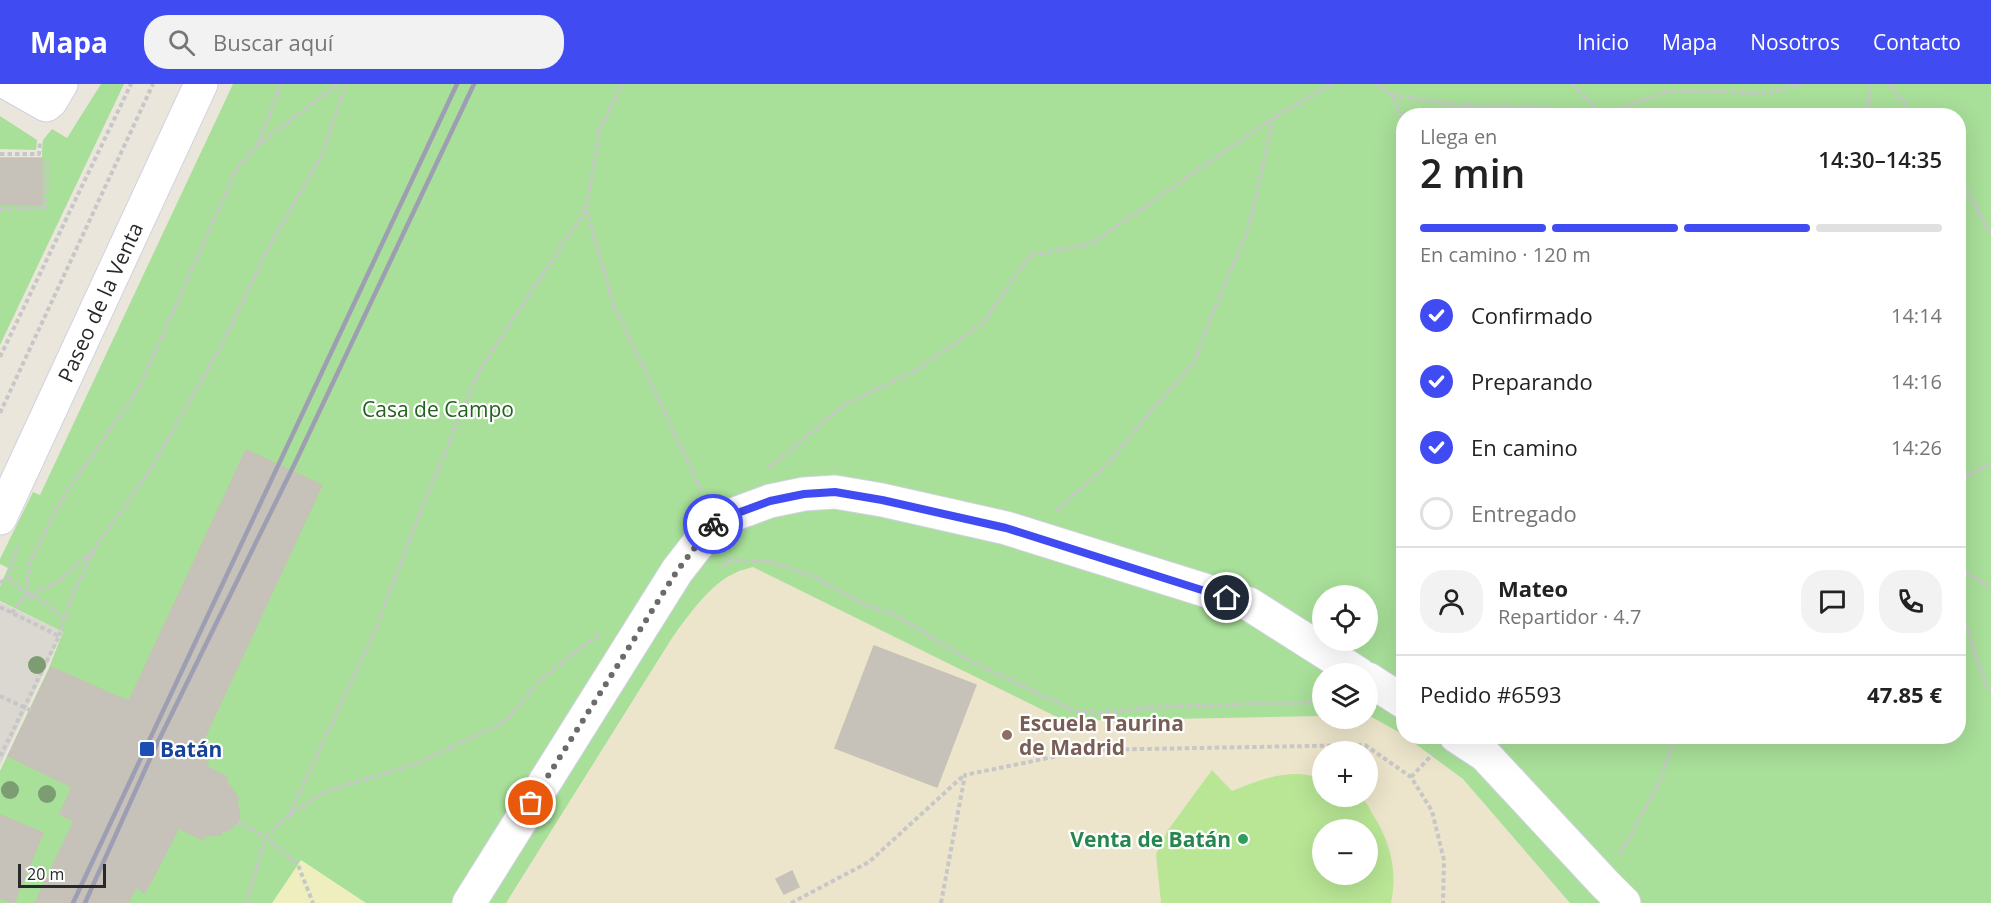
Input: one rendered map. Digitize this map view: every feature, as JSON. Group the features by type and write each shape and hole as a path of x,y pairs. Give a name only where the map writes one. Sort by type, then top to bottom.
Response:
{"street":[{"path":"9,84 46,105 61,84"},
{"name":"Paseo de la Venta","path":"0,518 201,84"},
{"path":"469,903 677,571 716,521 770,501 804,494 835,492 1006,528 1249,604 1342,663"},
{"path":"1378,685 1396,697"},
{"path":"1452,744 1485,756 1614,894"}],"path":[{"path":"0,357 131,84"},
{"path":"0,413 153,84"},
{"path":"258,145 281,84"},
{"path":"29,597 27,588 30,562 63,497 138,390 237,168 258,145 339,84"},
{"path":"0,757 58,636 72,597 95,548 152,467 220,348 269,247 322,155 346,84"},
{"path":"290,815 374,633 422,508 479,371 586,208 600,129 622,84"},
{"path":"1324,84 1331,85"},
{"path":"1377,84 1392,95 1462,106 1546,108"},
{"path":"1572,84 1595,108"},
{"path":"1624,108 1668,91 1767,93 1801,84"},
{"path":"1868,108 1870,84"},
{"path":"1888,84 1908,108"},
{"path":"762,474 844,405 917,370 984,322 1030,255 1091,244 1273,118 1331,85"},
{"path":"1392,95 1398,108"},
{"path":"1032,536 1069,498 1104,468 1196,361 1210,320 1249,227 1273,118"},
{"path":"0,154 39,154 40,141"},
{"path":"0,209 46,208 47,158"},
{"path":"1966,189 1991,235"},
{"path":"586,208 613,303 716,521"},
{"path":"1966,476 1991,464"},
{"path":"12,613 21,600 61,580 95,548"},
{"path":"722,566 731,560 771,562 813,576 865,605 892,613 969,660 1075,711 1101,713 1163,706 1312,702"},
{"path":"1966,573 1991,587"},
{"path":"8,577 29,597 48,604 63,621"},
{"path":"0,607 58,636"},
{"path":"1966,625 1985,683 1991,691"},
{"path":"246,903 266,837 290,815 324,792 418,763 506,721 539,681"},
{"path":"0,696 32,711"},
{"path":"1411,777 1444,744"},
{"path":"1614,894 1673,744"},
{"path":"791,903 869,862 965,775 1087,750 1365,745 1411,777 1432,811 1444,860 1443,903"},
{"path":"941,903 965,775"},
{"path":"238,822 266,837 298,865 313,903"}],"shaded area":[{"name":"Escuela Taurina de Madrid","path":"753,567 1065,721 1312,716 1312,729 1378,729 1378,720 1396,730 1396,744 1416,744 1463,779 1570,903 506,903 691,611 732,573"},
{"path":"0,602 63,632 0,765"}],"green space":[{"path":"101,84 124,84 0,345 0,205 42,205 43,140 52,129 67,138"},
{"name":"Casa de Campo","path":"233,84 1991,84 1991,903 1570,903 1463,779 1416,744 1966,744 1966,108 1396,108 1396,731 1378,721 1378,663 1312,663 1312,716 1065,721 753,567 737,572 717,584 700,601 672,638 506,903 0,903 0,771 48,670 63,632 0,601 0,586 8,568 0,564 0,559 33,492 40,495"},
{"path":"0,116 37,140 36,150 0,149"},
{"name":"Venta de Batán","path":"1212,770 1232,791 1277,776 1300,774 1311,776 1312,807 1369,807 1375,819 1312,819 1312,885 1378,885 1378,824 1388,845 1393,867 1391,903 1161,903 1156,854 1168,830"}],"sand":[{"path":"301,860 366,903 272,903"}],"building":[{"path":"0,158 42,158 42,205 0,205"},
{"path":"246,450 322,485 196,756 208,762 207,767 227,777 226,781 238,797 240,816 238,822 228,831 222,831 221,835 204,836 203,840 179,828 145,893 136,887 128,903 35,903 74,821 60,814 72,787 116,696 129,701"},
{"path":"874,646 976,685 937,787 835,748"},
{"name":"Batán","path":"51,667 116,696 72,787 8,756"},
{"path":"0,815 43,833 14,903 0,898"},
{"path":"792,871 799,887 784,894 776,879"}],"railway":[{"path":"73,903 457,84"},
{"path":"85,903 153,752 296,461 474,84"}],"way so far":[{"path":"531,803 677,571 713,524"}],"place":[{"name":"Escuela Taurina de Madrid","path":"1007,735"},
{"name":"Batán","path":"147,749"},
{"name":"Venta de Batán","path":"1243,839"}],"route":[{"path":"713,524 770,501 804,494 835,492 882,500 1006,528 1227,598"}]}
